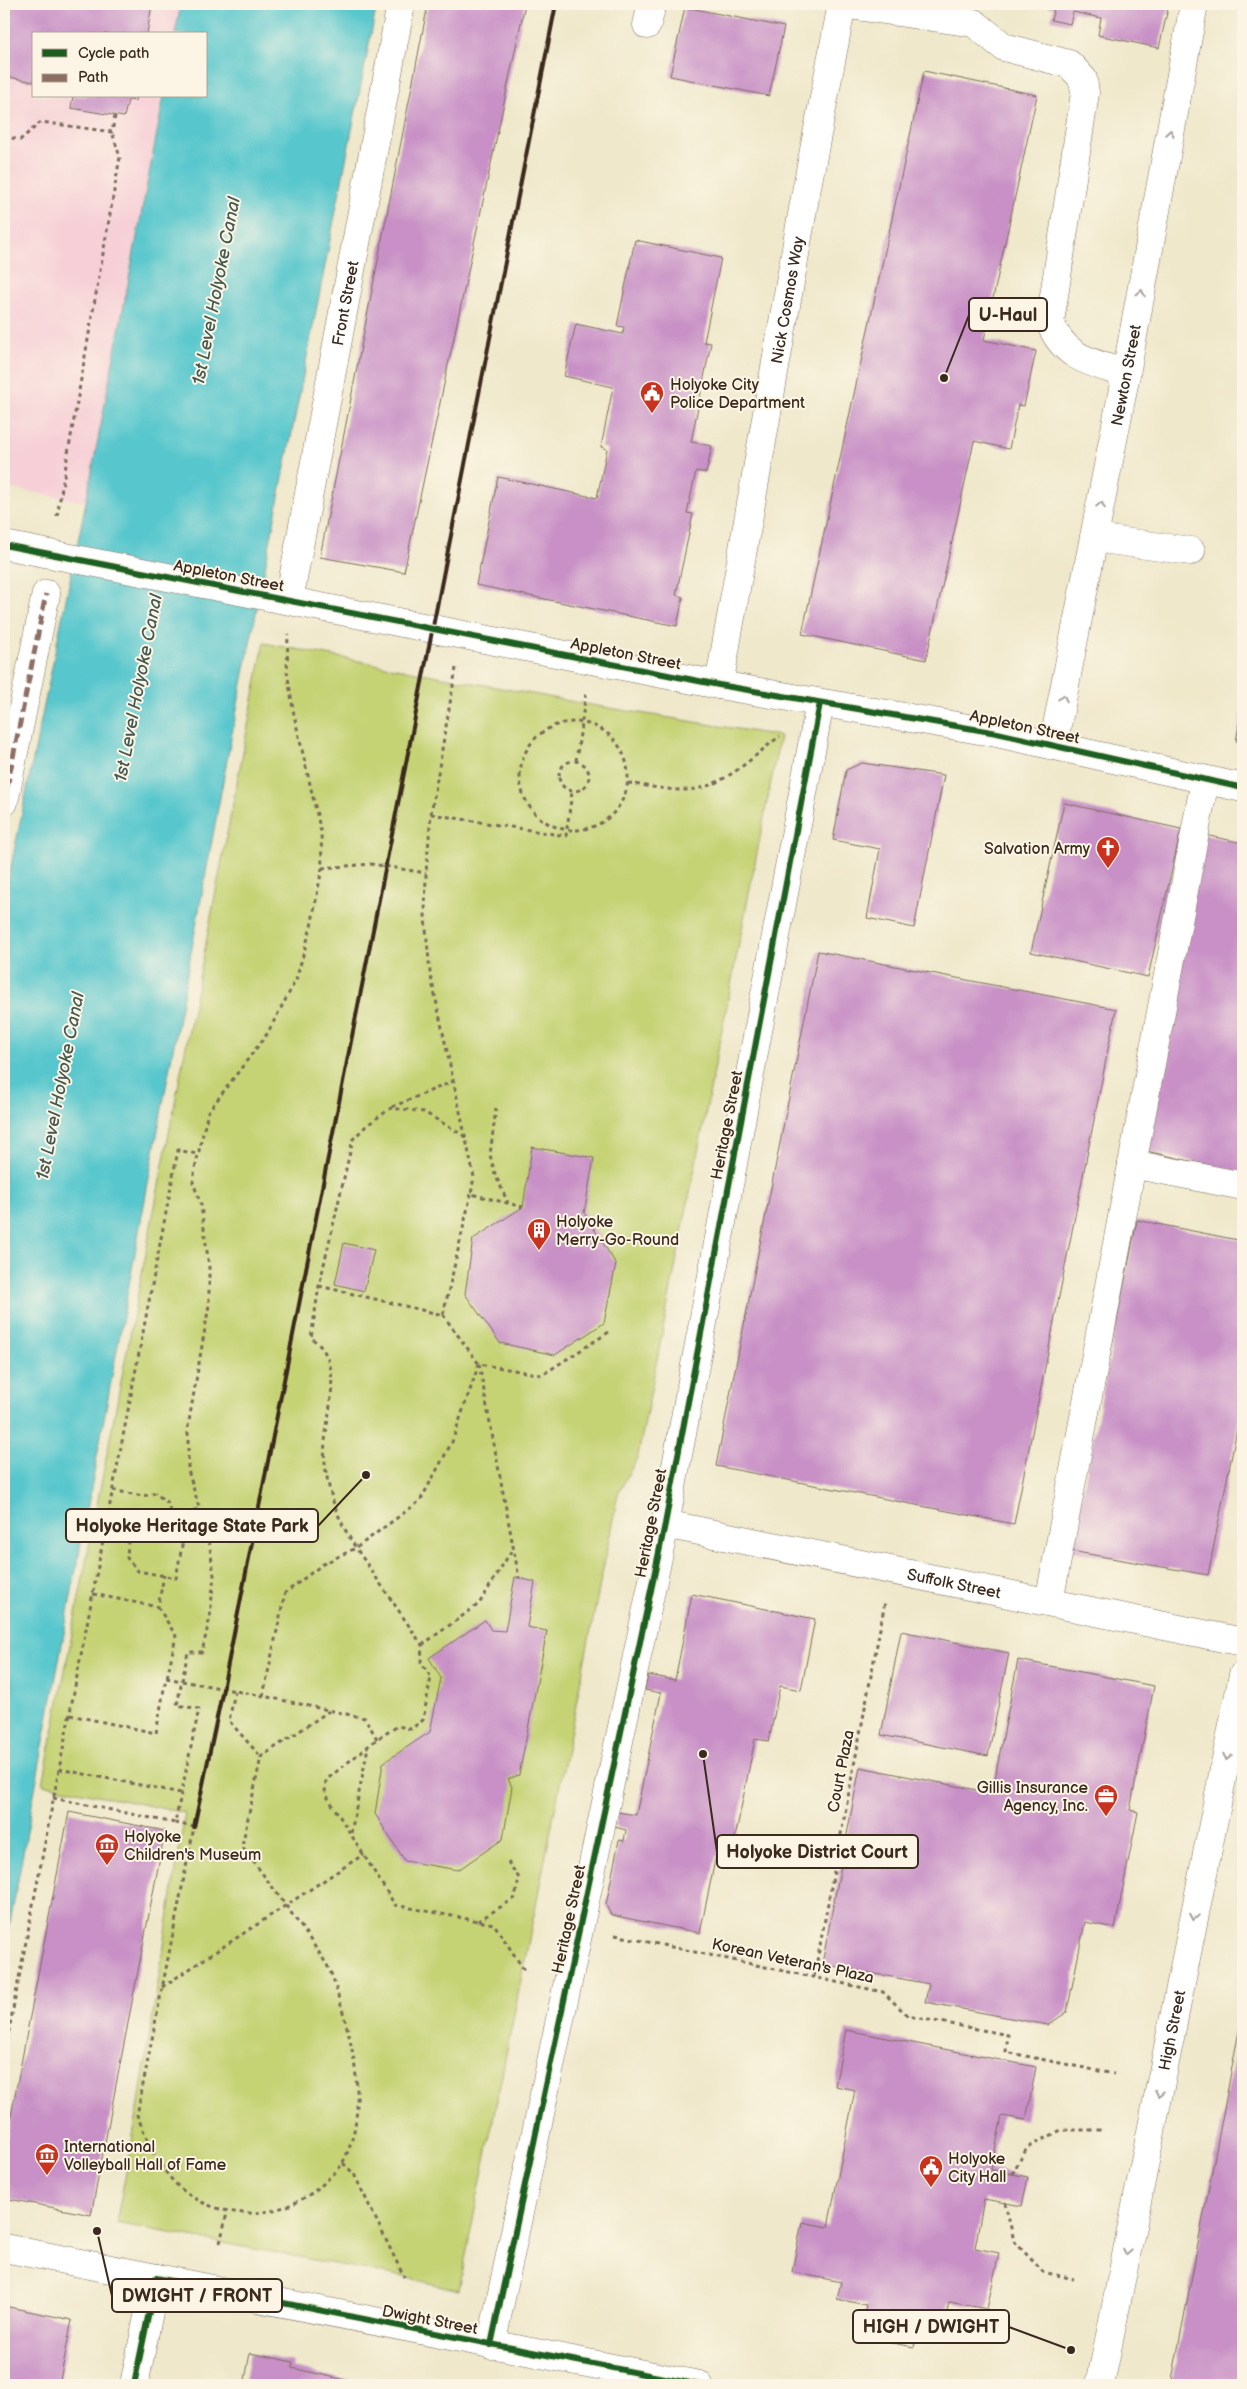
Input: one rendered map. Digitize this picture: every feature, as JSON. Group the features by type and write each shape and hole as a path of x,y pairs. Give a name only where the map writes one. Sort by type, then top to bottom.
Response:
{"street":[{"name":"Front Street","path":"280,598 401,4"},
{"path":"842,4 974,24 1004,47 1069,64 1083,79 1085,93 1050,322 1054,332 1065,347 1077,358 1126,374"},
{"name":"Nick Cosmos Way","path":"719,685 804,201 842,4"},
{"name":"Newton Street","path":"1053,746 1126,374 1194,4"},
{"path":"1094,538 1191,551"},
{"name":"Appleton Street","path":"4,545 592,661 997,733 1243,788"},
{"path":"4,802 46,594"},
{"name":"Heritage Street","path":"491,2345 665,1524 820,703"},
{"path":"1049,1602 1205,780"},
{"path":"1132,1164 1243,1186"},
{"name":"Suffolk Street","path":"665,1524 1243,1642"},
{"name":"High Street","path":"1100,2385 1243,1675"},
{"name":"Dwight Street","path":"4,2248 699,2385"},
{"path":"134,2385 156,2278"}],"path":[{"path":"57,516 120,157 112,132 115,116"},
{"path":"4,136 20,140 41,122 112,132"},
{"path":"175,1822 199,1709 177,1705 188,1652 202,1652 210,1617 214,1575 209,1541 188,1470 188,1427 209,1305 208,1268 200,1205 193,1182 197,1154 208,1112 267,1034 296,980 311,927 322,868 320,832 294,715 287,671 280,598"},
{"path":"443,1314 472,1194 474,1177 430,972 425,918 426,873 431,814 462,635"},
{"path":"576,761 592,661"},
{"path":"582,723 595,726 608,734 618,744 628,769 628,784 617,810 607,820 581,830 567,830 553,826 541,819 531,809 520,783 520,769 524,756 531,744 541,734 560,724 582,723"},
{"path":"628,784 686,790 715,783 728,776 780,736"},
{"path":"576,761 586,767 589,778 584,789 572,792 562,786 558,775 565,764 576,761"},
{"path":"431,814 566,836 572,792"},
{"path":"322,868 371,864 426,873"},
{"path":"454,1081 391,1108 366,1126 353,1139 319,1286 310,1338 320,1344 330,1358 332,1389 324,1439 324,1462 333,1503 342,1526 422,1645 421,1662 431,1678 423,1720 411,1729 398,1726 377,1739 326,1780 325,1793 395,1905 494,1924 526,1973"},
{"path":"391,1108 424,1112 466,1137"},
{"path":"496,1108 490,1155 495,1174 508,1203"},
{"path":"4,2056 178,1150 197,1154"},
{"path":"472,1194 523,1206"},
{"path":"319,1286 443,1314 479,1364 519,1578"},
{"path":"479,1364 542,1375 609,1332"},
{"path":"262,1696 284,1593 323,1564 356,1548 420,1501 452,1442 479,1364"},
{"path":"107,1518 126,1520 138,1532 128,1542 127,1558 138,1571 176,1578 183,1540 172,1521 168,1503 155,1493 143,1496 112,1490"},
{"path":"172,1521 200,1508"},
{"path":"422,1645 479,1604 513,1547"},
{"path":"70,1715 156,1733 176,1636 158,1607 164,1575"},
{"path":"93,1594 158,1607"},
{"path":"166,1678 365,1718 377,1739"},
{"path":"235,1691 230,1721 262,1757"},
{"path":"53,1798 194,1827 136,2115 150,2147 177,2185 198,2201 227,2212 255,2213 277,2210 300,2201 318,2189 343,2163 352,2137 356,2113 357,2087 348,2028 329,1968 286,1905 242,1846 262,1757 329,1711"},
{"path":"351,1834 368,1747"},
{"path":"59,1769 181,1793"},
{"path":"161,1987 364,1854"},
{"path":"478,1921 515,1898 519,1878 508,1862"},
{"path":"1012,2174 1027,2148 1061,2130 1103,2130"},
{"path":"343,2163 354,2174 404,2277"},
{"path":"1005,2202 1014,2241 1043,2272 1074,2278"},
{"path":"220,2244 227,2212"}],"shaded area":[{"path":"4,4 181,4 175,32 32,32 32,98 163,98 86,502 4,487"}],"green space":[{"path":"264,643 585,704 780,736 638,1456 618,1494 459,2290 404,2277 116,2223 137,2115 185,1813 43,1784"}],"water":[{"name":"1st Level Holyoke Canal","path":"181,4 377,4 230,744 4,1955 4,900 86,502 164,98 208,98 208,32 175,32"}],"building":[{"path":"4,4 152,4 147,32 32,32 32,82 4,76"},
{"path":"428,4 525,4 404,572 320,557"},
{"path":"1040,4 1169,4 1159,48 1098,35 1101,18 1073,12 1070,24 1051,20 1054,8"},
{"path":"685,7 784,27 769,96 670,76"},
{"path":"924,71 1037,95 984,340 1036,351 1024,406 1018,405 1009,449 974,441 926,660 802,634"},
{"path":"73,98 136,98 135,101 128,100 124,117 71,108"},
{"name":"Holyoke City Police Department","path":"635,240 721,258 704,342 711,343 691,442 712,446 706,473 696,471 687,513 693,514 676,595 683,597 677,626 476,585 498,477 597,498 607,449 601,447 613,387 564,376 576,324 623,334 624,327 617,326"},
{"path":"1243,710 1243,743 1236,741"},
{"path":"862,763 944,775 914,928 867,918 880,849 833,840 846,770"},
{"path":"1064,803 1181,829 1148,977 1031,952"},
{"path":"1205,835 1243,843 1243,1173 1142,1150"},
{"path":"818,951 1116,1009 1014,1524 716,1466"},
{"name":"Holyoke Merry-Go-Round","path":"532,1147 594,1158 584,1213 616,1264 604,1323 555,1355 500,1343 465,1294 473,1239 523,1207"},
{"path":"1137,1220 1243,1241 1243,1399 1208,1575 1071,1551"},
{"path":"344,1243 374,1250 364,1291 335,1284"},
{"path":"515,1577 535,1582 527,1627 547,1631 519,1775 508,1779 512,1787 503,1839 458,1870 405,1861 375,1814 383,1763 430,1732 441,1678 429,1658 485,1620 491,1630 505,1631"},
{"path":"692,1594 815,1619 801,1690 780,1686 769,1741 755,1739 731,1858 716,1855 700,1933 611,1915 606,1905 619,1840 624,1841 626,1830 615,1827 618,1812 636,1815 661,1693 645,1690 648,1675 675,1680"},
{"path":"901,1631 1009,1653 988,1756 881,1735"},
{"path":"1018,1660 1154,1686 1130,1810 1138,1812 1115,1928 1085,1922 1067,2012 1048,2025 925,2002 929,1984 822,1964 860,1767 992,1793"},
{"path":"69,1812 165,1831 91,2215 4,2198 4,2153"},
{"path":"1242,2015 1243,2385 1171,2385"},
{"name":"Holyoke City Hall","path":"846,2030 1036,2067 1026,2120 1002,2116 991,2170 1028,2177 1022,2206 984,2199 975,2248 999,2253 987,2309 949,2302 945,2321 920,2316 914,2347 859,2337 866,2305 837,2299 841,2282 792,2272 802,2222 828,2227 855,2090 835,2086"},
{"path":"4,2306 72,2320 59,2385 4,2385"},
{"path":"250,2353 293,2362 292,2368 368,2385 244,2385"}],"railway":[{"path":"194,1827 223,1689 556,4"}],"marked path":[{"path":"4,802 46,594"}],"cycle path":[{"path":"4,545 719,685 997,733 1243,788"},
{"path":"491,2345 665,1524 820,703"},
{"path":"134,2385 156,2278 699,2385"}],"place":[{"name":"U-Haul","path":"944,378"},
{"name":"Holyoke City Police Department","path":"652,414"},
{"name":"Salvation Army","path":"1108,869"},
{"name":"Holyoke Merry-Go-Round","path":"539,1251"},
{"name":"Holyoke Heritage State Park","path":"366,1475"},
{"name":"Holyoke District Court","path":"703,1754"},
{"name":"Gillis Insurance Agency, Inc.","path":"1106,1817"},
{"name":"Holyoke Children's Museum","path":"107,1866"},
{"name":"International Volleyball Hall of Fame","path":"47,2176"},
{"name":"Holyoke City Hall","path":"931,2188"},
{"name":"DWIGHT / FRONT","path":"97,2231"},
{"name":"HIGH / DWIGHT","path":"1071,2350"}]}
